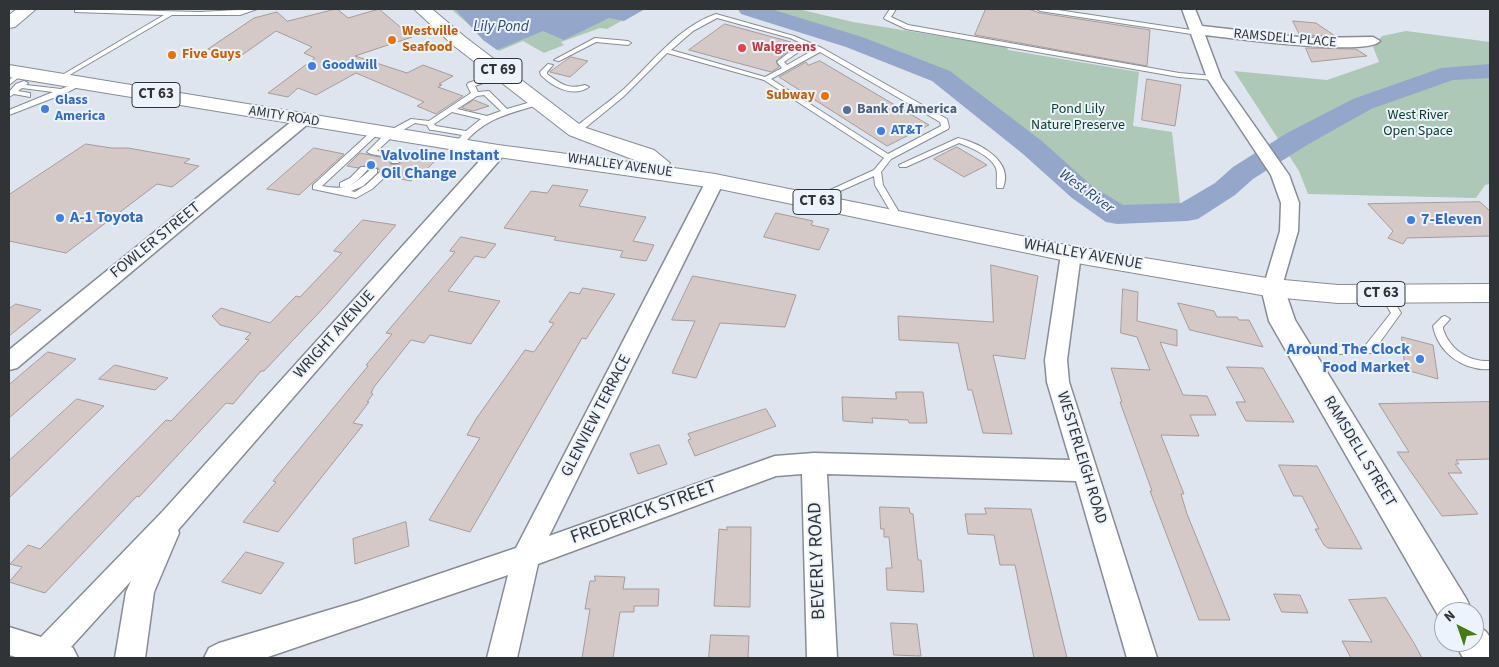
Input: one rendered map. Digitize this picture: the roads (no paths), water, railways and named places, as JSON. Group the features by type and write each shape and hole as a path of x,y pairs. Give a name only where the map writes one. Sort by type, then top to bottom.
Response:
{"main road":[{"path":"9,23 27,9"},
{"name":"WHALLEY AVENUE","path":"422,9 459,41 576,131 646,155 680,175"},
{"name":"AMITY ROAD","path":"16,82 61,85 81,83 303,120 384,150 462,139 498,151 561,158"},
{"name":"WHALLEY AVENUE","path":"576,131 561,158 714,181 1071,254 1273,288 1338,294 1490,293"}],"street":[{"path":"1189,9 1214,78 1280,175 1290,203 1291,216 1273,288"},
{"name":"RAMSDELL PLACE","path":"1198,32 1296,42 1348,44 1372,41"},
{"name":"FOWLER STREET","path":"9,362 303,120"},
{"name":"WRIGHT AVENUE","path":"54,656 172,519 498,151"},
{"name":"GLENVIEW TERRACE","path":"502,658 526,556 714,181"},
{"name":"WESTERLEIGH ROAD","path":"1071,254 1056,360 1058,382 1142,658"},
{"name":"RAMSDELL STREET","path":"1273,288 1282,322 1449,602"},
{"name":"FREDERICK STREET","path":"219,658 290,637 526,556 775,466 814,463 1085,471"},
{"name":"BEVERLY ROAD","path":"814,463 822,658"},
{"name":"WRIGHT AVENUE","path":"130,658 140,592 172,519"},
{"path":"9,641 54,656"}],"lane":[{"path":"77,11 170,14 240,13 254,9"},
{"path":"893,9 887,18 906,27 1179,75 1214,78"},
{"path":"1040,9 1198,32"},
{"path":"9,113 37,100 170,14"},
{"path":"576,131 626,91 666,51 707,20 716,16 792,37 820,49 944,121 945,127 888,156 877,172 810,201"},
{"path":"557,60 595,40 628,44"},
{"path":"786,68 780,62 806,43"},
{"path":"766,79 820,49"},
{"path":"666,51 766,79 888,156"},
{"path":"550,65 543,72 544,75 565,89 580,90 585,87"},
{"path":"475,94 471,86 502,74"},
{"path":"16,82 27,95"},
{"path":"384,172 369,187 356,195 316,186 384,150 414,121 430,123 475,94 486,93 506,111"},
{"path":"430,123 433,128 462,139 485,118 538,102"},
{"path":"451,110 485,118"},
{"path":"903,165 958,140 967,142 998,163 1001,169 1000,186"},
{"path":"325,188 345,184 353,180 364,169"},
{"path":"343,192 360,184 374,171"},
{"path":"877,172 879,184 899,219"},
{"path":"1300,352 1368,350 1396,313 1385,294"},
{"path":"1445,319 1438,326 1439,334 1459,359 1479,366 1490,366"}],"water":[{"name":"Lily Pond","path":"455,9 645,9 624,21 609,18 564,40 543,31 497,50 483,40"}],"waterway":[{"name":"West River","path":"749,9 854,42 941,76 1033,148 1082,192 1117,215 1187,212 1225,189 1243,173 1297,139 1362,104 1450,73 1490,71"}],"place":[{"name":"Westville Seafood","path":"392,40"},
{"name":"Walgreens","path":"742,48"},
{"name":"Five Guys","path":"172,55"},
{"name":"Goodwill","path":"312,66"},
{"name":"Subway","path":"825,96"},
{"name":"Glass America","path":"45,109"},
{"name":"Bank of America","path":"847,110"},
{"name":"AT&T","path":"881,131"},
{"name":"Valvoline Instant Oil Change","path":"371,165"},
{"name":"A-1 Toyota","path":"60,218"},
{"name":"7-Eleven","path":"1411,220"},
{"name":"Around The Clock Food Market","path":"1420,359"}],"park label":[{"name":"Pond Lily Nature Preserve","path":"1078,118"},
{"name":"West River Open Space","path":"1418,124"}]}
